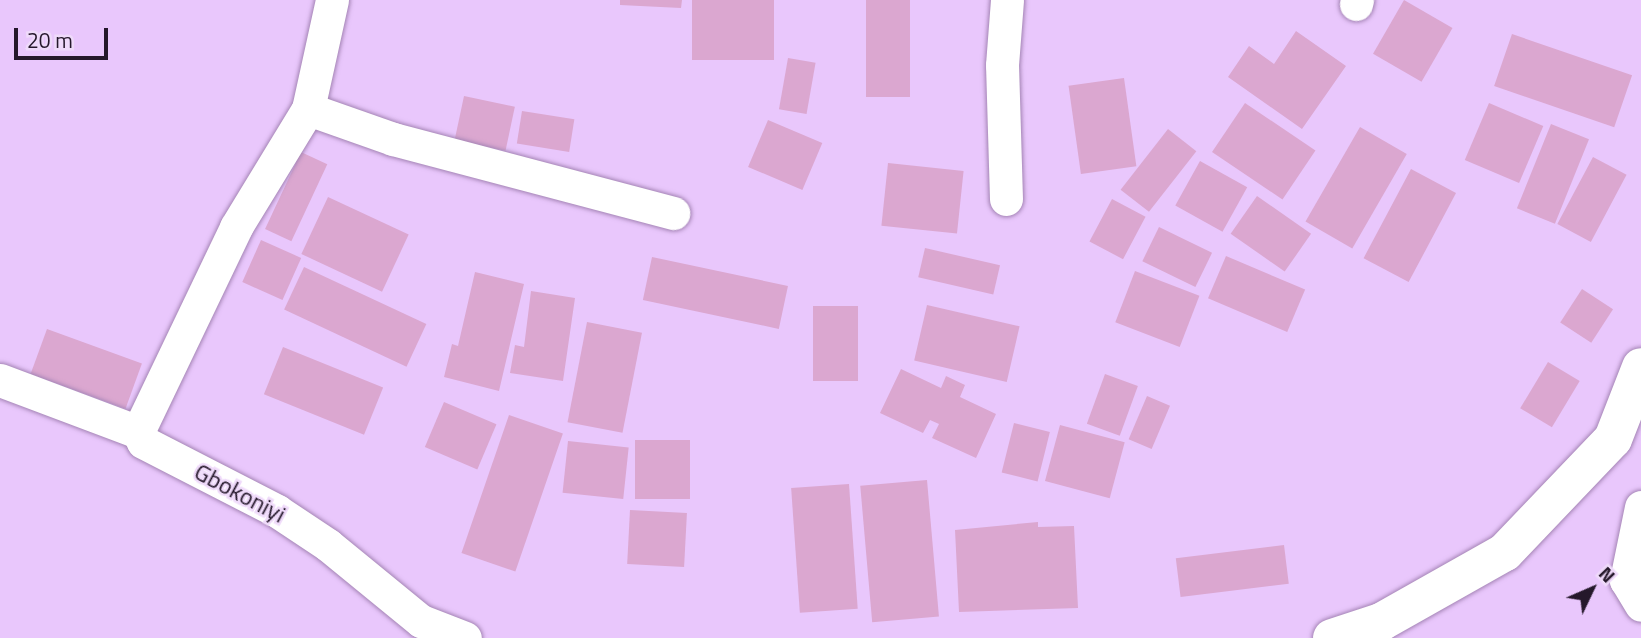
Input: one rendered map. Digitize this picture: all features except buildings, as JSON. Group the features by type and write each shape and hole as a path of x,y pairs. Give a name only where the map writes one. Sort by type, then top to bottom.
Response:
{"main road":[{"path":"1332,638 1381,622 1505,552 1613,439 1641,367"}],"street":[{"path":"138,432 236,227 308,109 332,0"},
{"path":"1006,199 1002,65 1007,0"},
{"path":"308,109 393,139 673,213"},
{"name":"Gbokoniyi","path":"0,380 138,432 143,442 277,511 328,545 421,621 465,638"},
{"path":"1641,507 1626,580 1641,605"}]}
